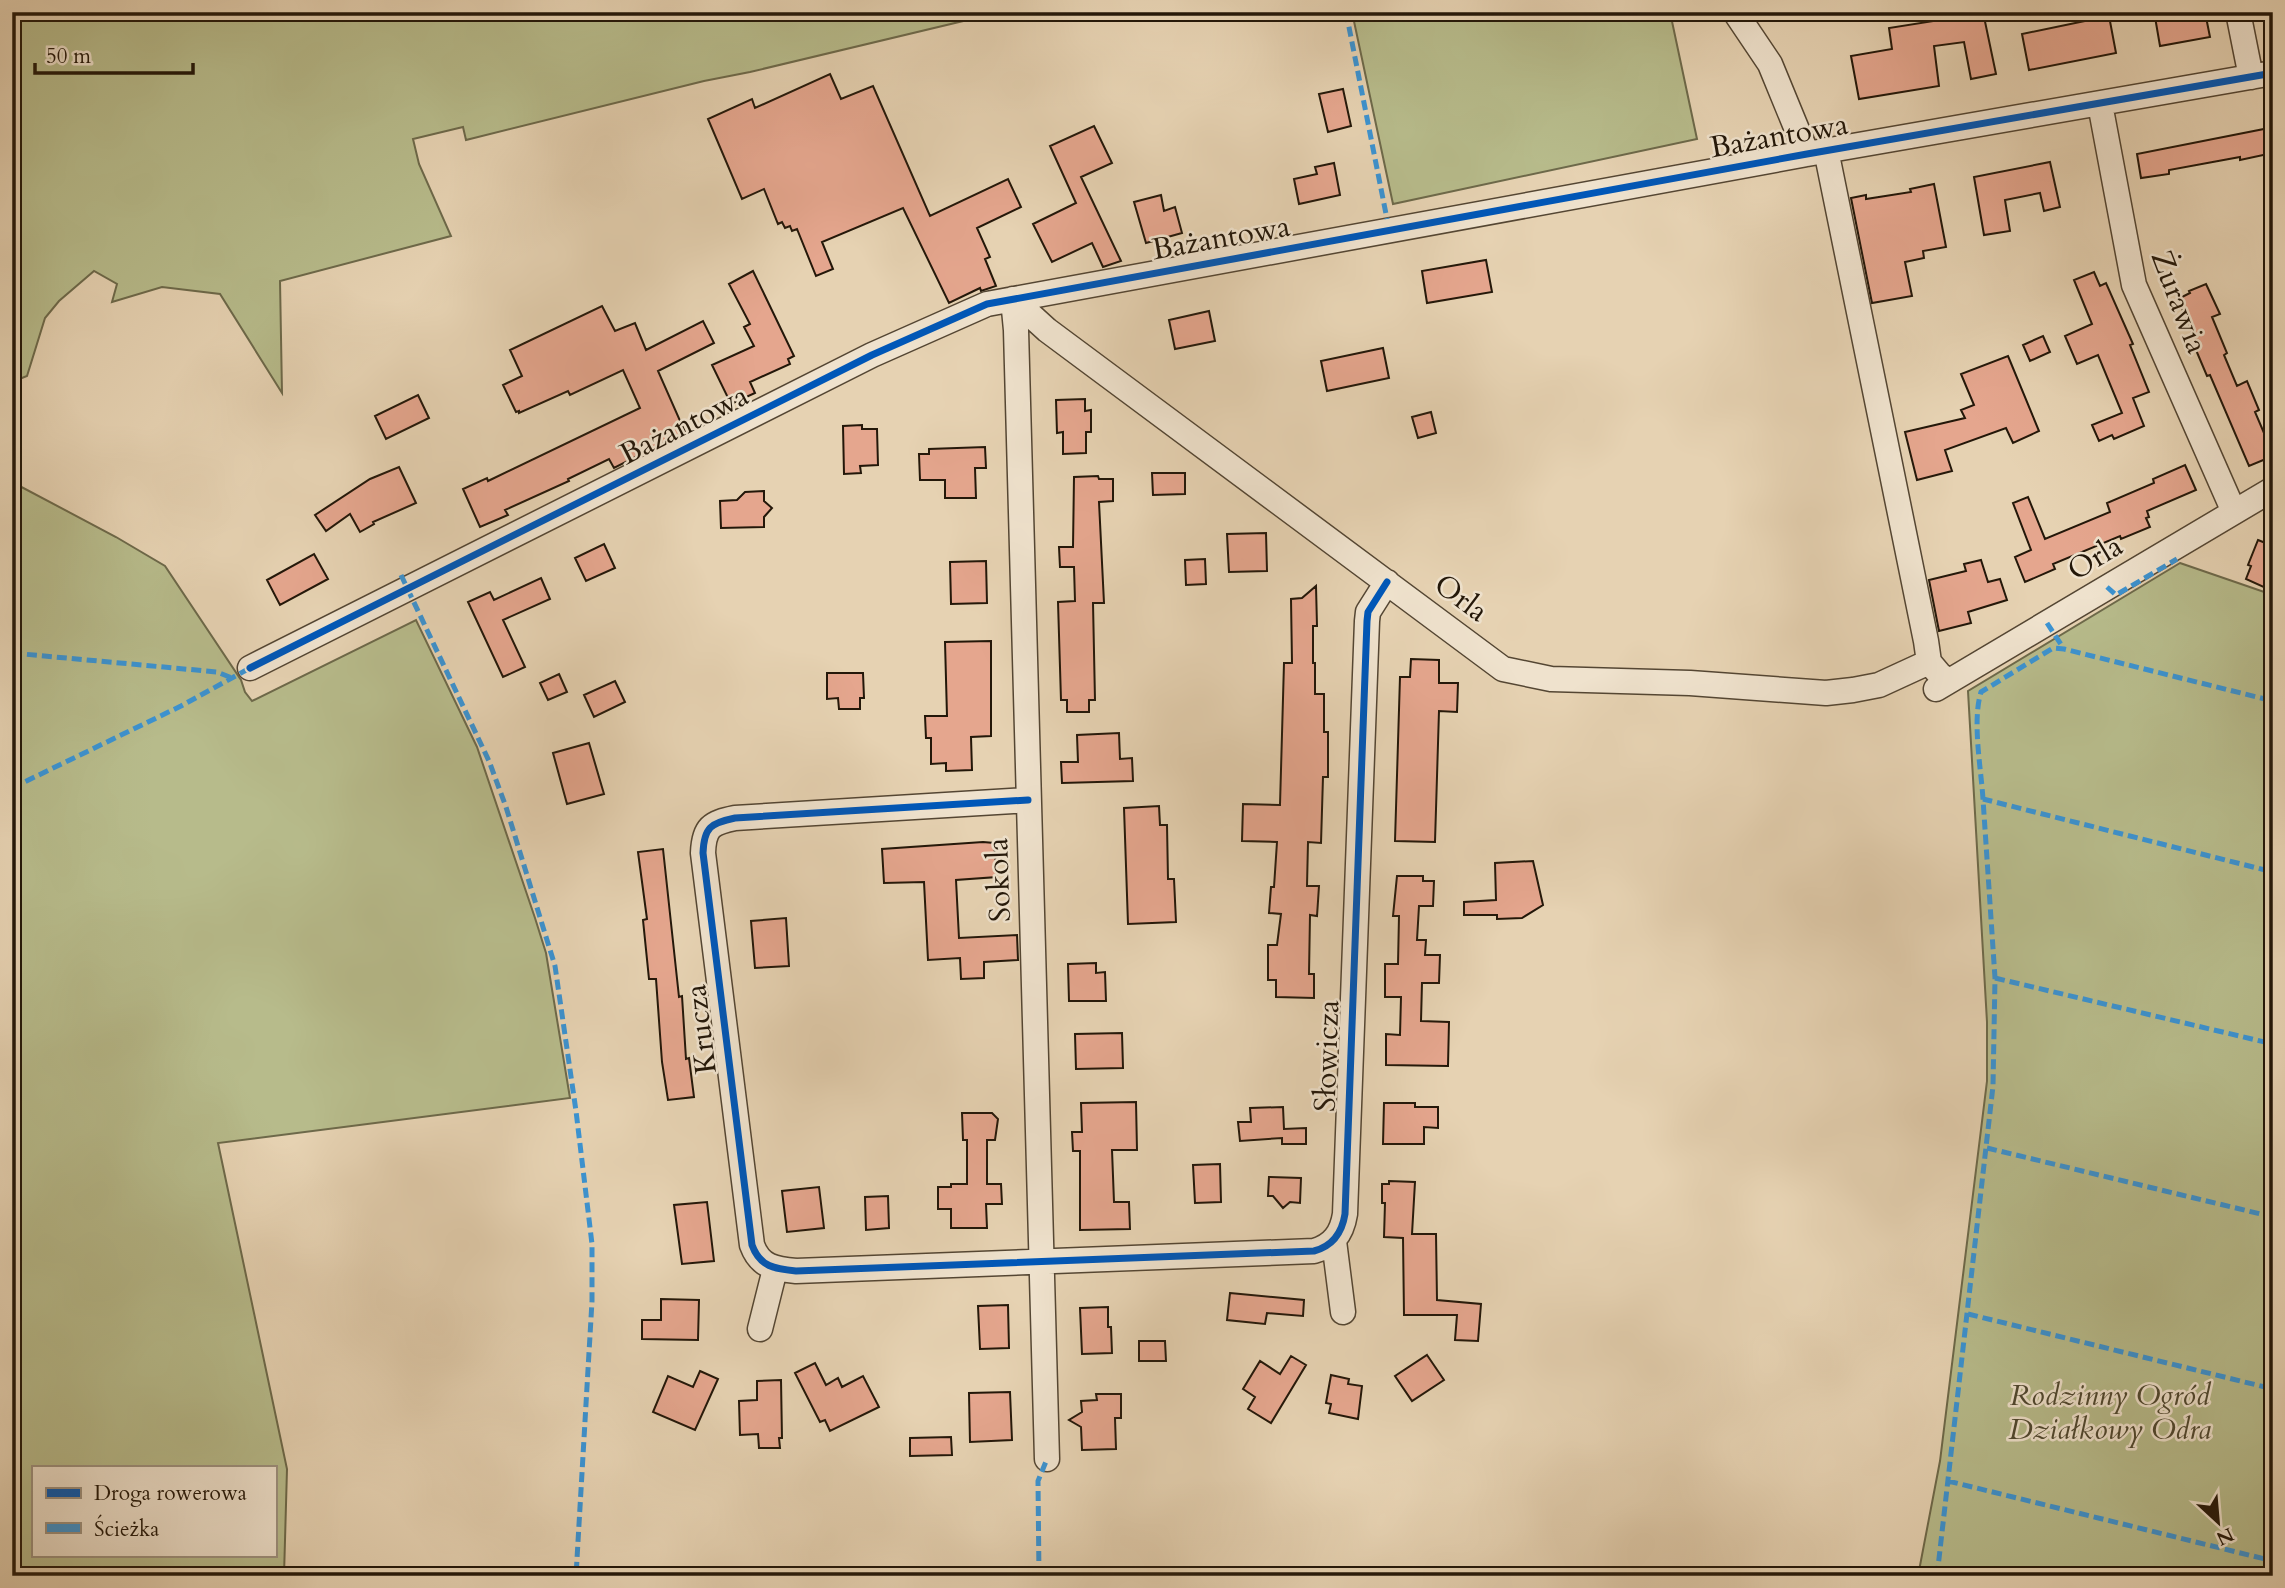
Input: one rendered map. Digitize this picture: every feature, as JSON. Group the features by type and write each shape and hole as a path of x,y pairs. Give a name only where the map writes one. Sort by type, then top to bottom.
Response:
{"street":[{"path":"1735,12 1770,64 1816,152 1929,662"},
{"path":"2238,12 2262,75"},
{"name":"Bażantowa","path":"250,668 872,355 987,304 1816,152 2262,75"},
{"name":"Żurawia","path":"2100,104 2134,285 2234,512"},
{"name":"Orla","path":"1013,299 1047,330 1503,669 1551,679 1826,693 1880,685 1929,662 1940,675 1943,685 2273,489"},
{"name":"Sokola","path":"1013,299 1047,1459"},
{"name":"Słowicza","path":"1343,1312 1334,1241 1343,1227 1345,1214 1367,621 1368,612 1387,582"},
{"name":"Krucza","path":"775,1269 760,1260 752,1245 703,853 708,829 720,821 735,818 1028,800"},
{"path":"760,1329 775,1269 796,1271 1314,1251 1334,1241"}],"green space":[{"path":"12,12 1001,12 466,140 463,127 413,139 419,164 451,236 280,281 282,393 220,294 162,287 112,302 117,284 94,271 59,301 45,318 27,376 12,382"},
{"path":"1352,12 1670,12 1697,139 1393,204"},
{"path":"12,482 165,566 241,680 252,701 416,620 477,747 546,953 570,1098 218,1143 287,1469 284,1576 12,1576"},
{"name":"Rodzinny Ogród Działkowy Odra","path":"2180,563 2273,595 2273,1576 1918,1576 1940,1461 1987,1081 1987,1022 1968,691"}],"building":[{"path":"1958,12 1983,12 1996,74 1971,79 1964,42 1934,46 1939,86 1859,99 1851,56 1892,49 1889,28 1959,17"},
{"path":"2167,12 2205,12 2210,37 2160,46 2155,17 2168,15"},
{"path":"2109,16 2116,53 2029,70 2022,34"},
{"path":"830,74 841,99 873,86 930,216 1008,179 1021,207 977,228 990,257 985,259 996,286 981,291 980,288 949,303 903,208 822,242 833,269 816,276 797,229 792,231 790,226 785,228 782,222 778,224 764,189 742,199 708,119 752,99 755,108"},
{"path":"1343,89 1351,126 1328,132 1319,94"},
{"path":"1094,126 1112,163 1081,177 1121,261 1103,267 1092,243 1052,262 1033,224 1076,203 1050,146"},
{"path":"2264,129 2268,154 2169,170 2169,174 2141,178 2137,154"},
{"path":"2050,162 2060,207 2044,211 2040,193 2005,200 2010,231 1984,235 1974,177"},
{"path":"1334,163 1340,195 1299,204 1294,179 1317,174 1315,167"},
{"path":"1934,184 1946,247 1923,251 1924,258 1905,262 1912,296 1872,303 1851,198 1866,195 1866,199 1911,192 1910,189"},
{"path":"1161,195 1164,211 1175,207 1182,233 1146,243 1134,202"},
{"path":"1486,260 1492,292 1427,303 1422,271"},
{"path":"753,271 794,356 788,359 790,364 750,382 755,393 731,404 712,365 754,346 744,327 750,324 729,284"},
{"path":"2094,272 2100,286 2106,283 2133,344 2130,345 2149,392 2133,398 2144,426 2114,439 2112,435 2099,441 2092,425 2122,413 2098,355 2077,364 2065,336 2092,324 2074,280"},
{"path":"2206,284 2220,314 2212,317 2227,353 2224,355 2237,386 2247,381 2259,410 2255,412 2273,454 2249,466 2210,375 2207,376 2178,299"},
{"path":"602,306 615,331 635,323 646,350 703,321 714,343 658,371 685,432 614,468 609,459 568,479 569,481 505,510 508,515 480,527 463,489 487,478 488,481 640,408 623,370 570,395 568,391 519,413 516,412 503,385 522,376 510,350"},
{"path":"1209,311 1215,341 1175,349 1169,320"},
{"path":"2043,336 2050,352 2030,361 2023,345"},
{"path":"1383,348 1389,378 1327,391 1321,361"},
{"path":"2008,356 2039,431 2013,443 2006,428 1945,450 1952,471 1917,480 1905,432 1965,418 1961,410 1974,405 1961,374"},
{"path":"418,395 429,418 386,439 375,416"},
{"path":"1085,399 1085,411 1091,410 1091,432 1086,432 1086,453 1063,454 1063,432 1057,433 1056,400"},
{"path":"1431,412 1436,433 1418,438 1412,417"},
{"path":"862,425 862,429 877,429 878,465 860,466 861,473 844,474 843,426"},
{"path":"985,447 986,468 975,468 976,498 945,498 945,480 920,480 919,454 929,454 929,449"},
{"path":"2185,465 2196,490 2147,511 2149,517 2146,518 2150,527 2121,539 2120,536 2053,564 2055,569 2025,582 2015,557 2031,550 2013,503 2028,497 2045,539 2110,512 2107,503 2154,483 2153,479"},
{"path":"399,467 416,503 373,522 374,524 360,532 350,514 326,531 315,515 370,479"},
{"path":"1152,473 1185,473 1185,494 1153,495"},
{"path":"1098,476 1099,479 1113,479 1113,501 1099,502 1104,603 1093,603 1095,700 1089,700 1089,712 1067,712 1067,700 1061,700 1058,602 1075,601 1074,567 1060,567 1059,547 1073,547 1074,477"},
{"path":"764,491 764,501 772,508 764,517 764,527 721,528 720,501 737,500 745,492"},
{"path":"1266,533 1267,571 1229,572 1227,534"},
{"path":"2258,540 2273,546 2273,576 2268,589 2246,579 2251,566 2248,565"},
{"path":"604,544 615,568 586,581 575,558"},
{"path":"314,554 328,579 280,605 267,580"},
{"path":"1205,559 1206,584 1186,585 1185,560"},
{"path":"1981,560 1988,582 2000,579 2007,600 1968,612 1971,623 1939,631 1929,580 1966,571 1964,564"},
{"path":"986,561 987,603 951,604 950,562"},
{"path":"541,578 550,599 503,620 525,667 503,677 468,602 490,592 494,600"},
{"path":"1316,586 1317,626 1313,626 1313,663 1315,694 1324,694 1324,732 1328,732 1328,777 1323,777 1321,843 1308,842 1307,886 1319,886 1317,916 1310,915 1309,974 1314,974 1314,998 1276,997 1276,980 1268,980 1268,945 1277,945 1281,914 1269,913 1277,842 1242,841 1243,804 1280,805 1284,663 1292,663 1291,599 1302,598"},
{"path":"991,641 991,736 971,737 972,770 946,771 946,763 931,764 931,738 926,738 925,716 947,716 945,642"},
{"path":"1411,659 1439,660 1439,683 1458,683 1457,712 1439,711 1435,842 1395,841 1400,677 1410,677"},
{"path":"827,673 863,673 864,698 860,698 860,709 839,709 838,698 827,699"},
{"path":"559,674 567,692 548,700 540,683"},
{"path":"615,681 625,702 594,717 584,695"},
{"path":"1119,733 1120,759 1132,758 1133,781 1062,783 1061,762 1078,762 1077,735"},
{"path":"589,743 604,794 567,804 553,753"},
{"path":"1159,806 1160,825 1167,825 1168,879 1174,879 1176,922 1128,924 1124,808"},
{"path":"994,843 997,877 956,880 959,938 1017,935 1018,960 984,962 984,978 961,979 960,958 928,960 924,882 884,883 882,849"},
{"path":"663,849 679,997 682,996 686,1059 689,1058 694,1097 668,1100 662,1062 656,979 649,979 643,920 647,919 638,852"},
{"path":"1533,861 1543,905 1522,918 1497,919 1497,915 1464,915 1464,902 1496,900 1495,863"},
{"path":"1397,876 1423,876 1423,881 1434,881 1433,906 1419,906 1417,940 1426,940 1425,955 1440,955 1439,983 1422,983 1421,1021 1449,1022 1448,1066 1386,1065 1386,1034 1400,1035 1401,997 1385,997 1385,964 1398,964 1399,916 1393,916"},
{"path":"786,918 789,966 755,968 751,921"},
{"path":"1096,963 1096,973 1105,972 1106,1001 1069,1001 1068,964"},
{"path":"1122,1033 1123,1068 1076,1069 1075,1034"},
{"path":"1136,1102 1137,1150 1112,1150 1114,1202 1129,1202 1130,1229 1080,1230 1080,1151 1073,1151 1072,1132 1082,1132 1081,1103"},
{"path":"1384,1103 1415,1103 1415,1107 1438,1107 1438,1128 1424,1127 1424,1144 1383,1144"},
{"path":"1283,1107 1284,1129 1306,1128 1306,1144 1282,1144 1282,1138 1240,1141 1238,1122 1251,1122 1250,1108"},
{"path":"962,1113 992,1113 998,1119 995,1140 987,1140 987,1184 1001,1184 1002,1204 986,1204 987,1228 951,1228 951,1209 938,1209 938,1187 967,1184 967,1140 963,1140"},
{"path":"1220,1164 1221,1202 1195,1203 1193,1165"},
{"path":"1269,1177 1301,1178 1300,1203 1290,1202 1283,1208 1273,1196 1268,1196"},
{"path":"1389,1181 1415,1182 1412,1234 1436,1234 1437,1300 1481,1304 1478,1341 1455,1340 1457,1315 1404,1315 1403,1238 1384,1237 1385,1203 1382,1203 1382,1184 1389,1184"},
{"path":"819,1187 824,1228 787,1232 782,1191"},
{"path":"888,1196 889,1228 866,1230 865,1197"},
{"path":"707,1202 714,1261 682,1264 674,1205"},
{"path":"1230,1293 1304,1300 1303,1316 1267,1313 1265,1324 1227,1320"},
{"path":"661,1299 699,1300 698,1340 642,1339 642,1320 661,1320"},
{"path":"1008,1305 1009,1348 980,1349 978,1306"},
{"path":"1108,1307 1112,1353 1082,1354 1080,1308"},
{"path":"1139,1341 1165,1341 1166,1361 1139,1361"},
{"path":"1427,1355 1444,1380 1412,1401 1395,1376"},
{"path":"1291,1356 1306,1365 1271,1423 1248,1409 1255,1397 1243,1389 1260,1361 1280,1374"},
{"path":"815,1363 826,1385 838,1378 842,1387 863,1376 879,1407 830,1431 825,1420 820,1422 795,1373"},
{"path":"700,1371 718,1379 695,1430 653,1412 668,1376 693,1387"},
{"path":"1331,1375 1349,1379 1348,1384 1362,1386 1358,1419 1329,1413 1331,1404 1326,1403"},
{"path":"781,1380 780,1448 759,1448 758,1434 740,1435 739,1401 757,1400 757,1381"},
{"path":"1010,1392 1012,1440 970,1442 969,1393"},
{"path":"1096,1394 1121,1394 1121,1418 1115,1418 1116,1449 1082,1450 1081,1427 1069,1420 1082,1412 1081,1401 1097,1400"},
{"path":"951,1437 952,1455 910,1456 910,1438"}],"marked path":[{"path":"1346,12 1387,219"},
{"path":"2107,587 2116,595 2177,559"},
{"path":"401,575 489,761 555,966 592,1244 592,1301 576,1576"},
{"path":"2047,623 2064,649"},
{"path":"1983,799 1977,730 1981,692 2053,648 2273,701"},
{"path":"12,653 217,672 232,678"},
{"path":"12,788 181,706 250,668"},
{"path":"1937,1576 1993,1086 1995,978 1983,799 2273,872"},
{"path":"1995,978 2273,1044"},
{"path":"1987,1148 2273,1217"},
{"path":"1968,1314 2273,1389"},
{"path":"1039,1576 1038,1481 1047,1459"},
{"path":"1948,1481 2273,1561"}],"cycle path":[{"path":"250,668 872,355 987,304 1807,154 2273,73"},
{"path":"1028,800 735,818 715,824 707,832 703,853 752,1245 759,1258 769,1266 796,1271 1314,1251 1326,1246 1339,1233 1345,1214 1367,621 1368,612 1387,582"}]}
